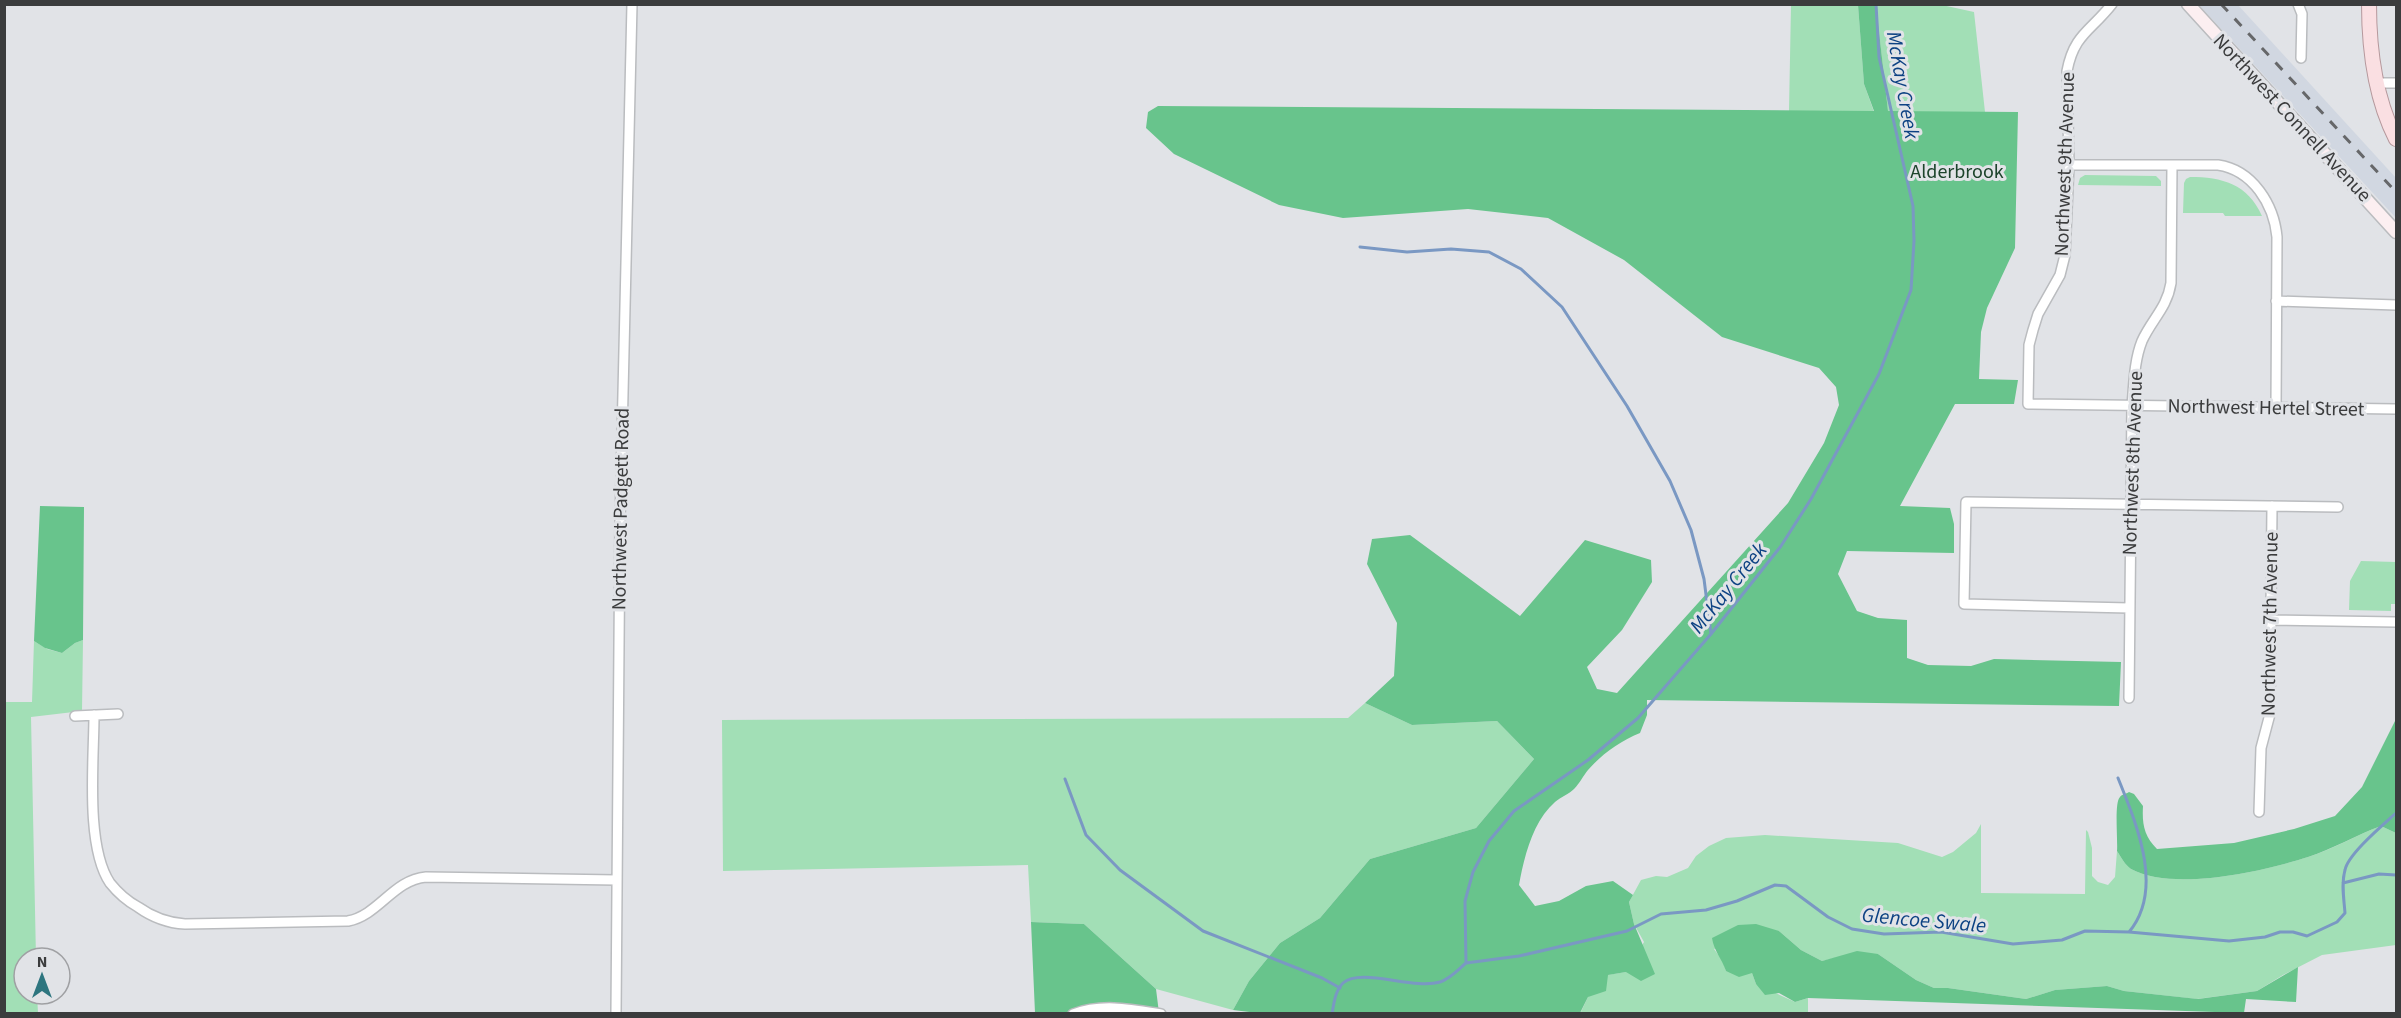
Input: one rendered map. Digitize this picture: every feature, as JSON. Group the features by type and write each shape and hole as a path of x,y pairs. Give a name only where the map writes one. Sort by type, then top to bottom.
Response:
{"main road":[{"path":"2369,4 2369,30 2376,83 2397,139"}],"street":[{"name":"Northwest Padgett Road","path":"616,1014 625,263 632,4"},
{"name":"Northwest 9th Avenue","path":"2028,404 2029,345 2032,330 2038,314 2060,275 2065,255 2069,165 2067,89 2070,57 2076,43 2112,4"},
{"name":"Northwest Connell Avenue","path":"2188,4 2397,232"},
{"path":"2298,4 2302,14 2301,58"},
{"path":"2376,83 2397,83"},
{"path":"2069,165 2228,166 2238,171 2257,188 2267,201 2276,220 2276,408"},
{"name":"Northwest 8th Avenue","path":"2129,698 2132,406 2136,360 2143,340 2168,298 2171,283 2172,165"},
{"path":"2276,302 2397,305"},
{"name":"Northwest Hertel Street","path":"2028,404 2397,409"},
{"path":"2129,608 1964,604 1966,502 2338,507"},
{"name":"Northwest 7th Avenue","path":"2259,812 2261,748 2270,714 2272,506"},
{"path":"2271,620 2397,622"},
{"path":"75,716 118,714"},
{"path":"94,715 94,826 103,868 109,881 128,901 153,917 185,924 348,921 357,919 400,885 417,878 616,880"},
{"path":"1073,1014 1089,1009 1110,1007 1161,1014"}],"shaded area":[{"path":"2199,5 2238,5 2396,178 2396,218"}],"green space":[{"path":"1791,5 1858,5 1864,84 1874,112 1789,111"},
{"name":"Alderbrook","path":"1858,5 1876,5 1888,111 2018,112 2015,248 1987,308 1981,332 1979,379 2018,380 2014,404 1955,404 1900,506 1950,508 1954,524 1954,553 1847,551 1838,574 1857,611 1878,618 1907,620 1907,658 1928,665 1971,666 1994,659 2121,662 2119,706 1647,700 1647,715 1640,733 1618,744 1599,759 1574,789 1547,810 1535,829 1519,885 1535,906 1559,901 1586,886 1613,881 1633,895 1629,902 1634,924 1655,974 1641,981 1626,972 1608,975 1606,991 1588,997 1580,1013 1266,1014 1233,1010 1249,981 1280,943 1320,918 1370,859 1476,828 1534,759 1497,721 1412,725 1365,703 1394,676 1397,623 1367,564 1372,539 1410,535 1520,616 1585,540 1651,560 1652,582 1622,630 1587,667 1597,689 1617,693 1788,503 1824,443 1839,405 1836,387 1819,368 1722,337 1624,260 1548,218 1468,209 1343,218 1279,205 1174,154 1146,128 1148,112 1158,106 1874,111 1864,84"},
{"path":"1876,5 1942,5 1974,12 1985,112 1888,112"},
{"path":"2085,175 2156,176 2161,181 2161,186 2078,185 2080,178"},
{"path":"2190,177 2202,177 2233,184 2249,196 2262,216 2183,213 2184,183"},
{"path":"40,506 84,507 83,640 62,653 45,648 34,641"},
{"path":"2361,561 2396,562 2396,604 2391,604 2391,611 2349,610 2350,581"},
{"path":"83,640 82,711 31,717 36,946 12,946 12,1006 38,1006 38,1013 5,1014 5,702 32,702 34,641 47,649 62,653"},
{"path":"1365,703 1412,725 1497,721 1534,759 1476,828 1370,859 1320,918 1280,943 1249,981 1233,1010 1156,989 1084,924 1031,922 1028,865 723,871 722,720 1348,718"},
{"path":"2396,719 2396,833 2381,826 2317,854 2290,862 2244,873 2194,879 2149,876 2131,869 2117,851 2118,800 2129,792 2134,794 2143,806 2145,829 2157,849 2234,843 2294,829 2335,816 2362,787"},
{"path":"1981,824 1981,893 2085,894 2086,830 2092,848 2092,876 2098,882 2108,885 2115,877 2117,851 2131,869 2149,876 2171,879 2219,877 2268,868 2308,857 2381,826 2396,833 2396,945 2322,955 2257,991 2197,999 2124,991 2107,986 2055,990 2026,999 1934,988 1916,980 1878,954 1839,957 1822,961 1801,950 1779,931 1714,949 1723,961 1726,971 1752,973 1756,984 1795,1002 1808,998 1808,1013 1580,1014 1588,997 1607,975 1626,972 1644,942 1634,924 1629,902 1641,880 1656,876 1667,877 1688,868 1696,856 1709,846 1726,838 1765,835 1898,843 1942,857 1953,852 1976,833"},
{"path":"1031,922 1084,924 1156,989 1159,1013 1035,1013"},
{"path":"1756,924 1779,931 1801,950 1822,961 1857,951 1878,954 1916,980 1934,988 2026,999 2055,990 2107,986 2124,991 2198,999 2257,991 2298,967 2296,1002 2246,999 2244,1013 1808,998 1795,1002 1779,993 1765,995 1756,984 1752,973 1739,977 1726,971 1714,947 1712,938 1738,925"}],"waterway":[{"name":"McKay Creek","path":"1332,1014 1338,990 1343,983 1351,979 1362,977 1429,984 1447,979 1466,963 1465,901 1473,872 1489,841 1514,811 1588,760 1638,718 1711,634 1781,546 1811,499 1879,374 1911,290 1914,241 1913,206 1879,57 1876,4"},
{"path":"1360,247 1407,252 1451,249 1489,252 1521,269 1562,307 1627,406 1670,481 1691,530 1704,579 1711,634"},
{"path":"2118,778 2139,835 2146,876 2145,896 2140,915 2129,932"},
{"path":"1065,779 1086,835 1120,870 1203,931 1322,978 1340,988"},
{"name":"Glencoe Swale","path":"1466,963 1519,956 1627,931 1661,914 1706,910 1737,901 1775,885 1786,886 1828,917 1852,929 1884,934 1941,932 2013,944 2062,940 2085,931 2129,932 2229,941 2265,937 2280,932 2293,932 2307,936 2337,922 2345,913 2343,881 2348,863 2367,840 2396,813"},
{"path":"2343,883 2379,874 2396,875"}],"railway":[{"path":"2221,4 2396,192"}]}
